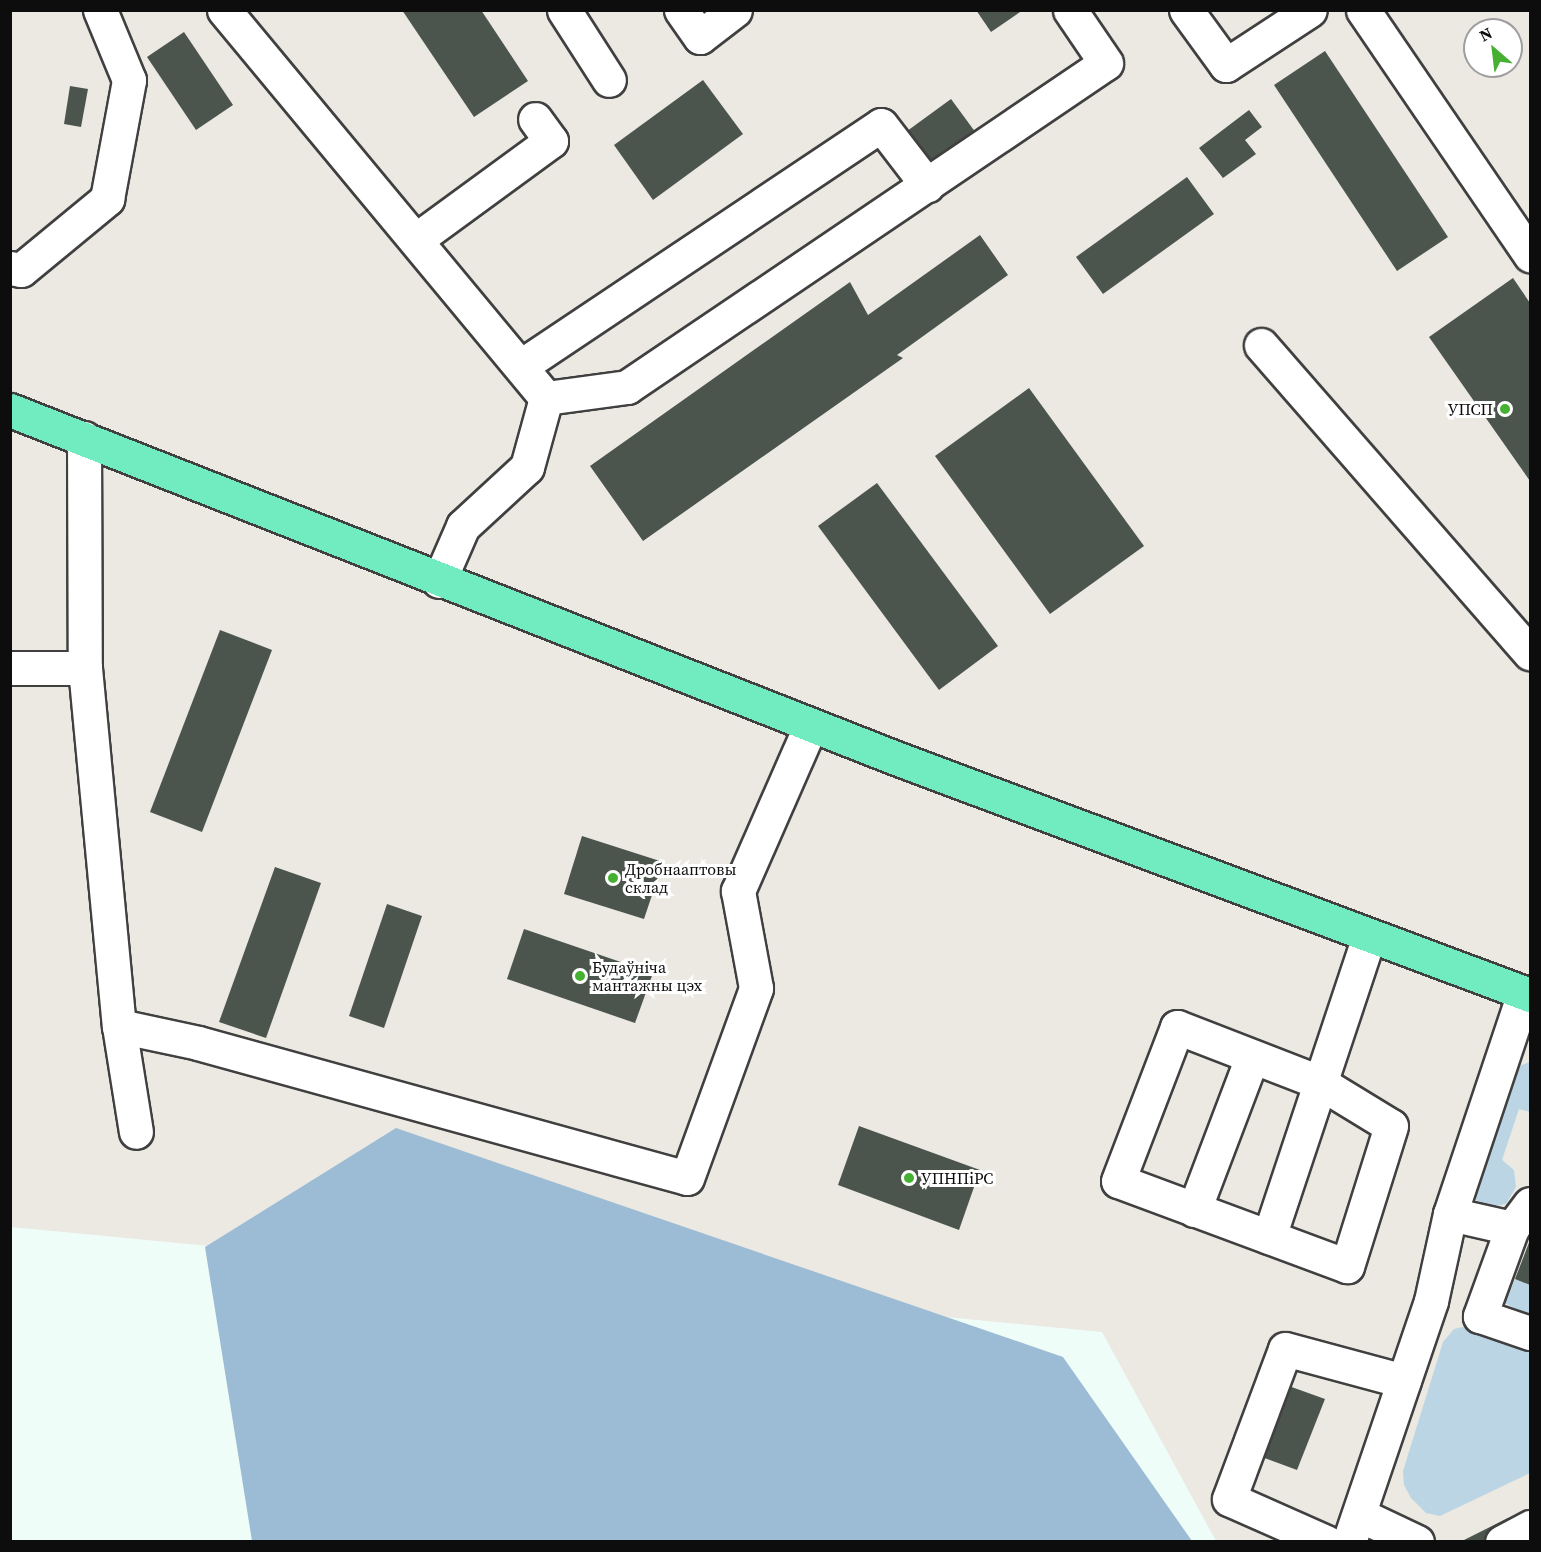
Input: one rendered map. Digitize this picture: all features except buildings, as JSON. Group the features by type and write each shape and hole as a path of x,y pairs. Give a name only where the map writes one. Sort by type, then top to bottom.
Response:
{"main road":[{"path":"10,410 439,581 811,725 1527,994"}],"lane":[{"path":"10,268 21,270 107,199 129,80 100,10"},
{"path":"224,10 546,398"},
{"path":"564,10 609,80"},
{"path":"681,10 700,37 735,10"},
{"path":"546,398 627,387 1106,63 1070,10"},
{"path":"1186,10 1226,65 1310,10"},
{"path":"1363,10 1530,255"},
{"path":"417,240 551,141 535,119"},
{"path":"521,366 881,125 927,185"},
{"path":"1261,345 1530,653"},
{"path":"439,581 463,526 527,467 546,398"},
{"path":"84,438 85,668 119,1026 135,1132"},
{"path":"10,668 85,668"},
{"path":"119,1026 198,1043 687,1178 756,988 738,891 811,725"},
{"path":"1269,1237 1319,1082 1370,936"},
{"path":"1417,1542 1355,1528 1431,1301 1450,1214 1527,994"},
{"path":"1177,1027 1319,1082 1391,1126 1347,1266 1118,1181 1177,1027"},
{"path":"1194,1210 1252,1057"},
{"path":"1450,1214 1521,1216 1480,1316"},
{"path":"1431,1301 1530,1333"},
{"path":"1326,1542 1229,1499 1285,1349 1404,1381"},
{"path":"1502,1542 1530,1527"}],"shaded area":[{"path":"10,11 1530,11 1530,1541 1216,1541 1102,1332 11,1227"},
{"path":"1530,1062 1530,1112 1519,1109 1502,1160 1514,1170 1516,1187 1506,1204 1489,1207 1476,1200 1471,1182 1502,1081 1519,1066"},
{"path":"396,1128 1063,1357 1192,1541 252,1541 205,1247"},
{"path":"1515,1279 1530,1285 1530,1317 1505,1303"},
{"path":"1471,1325 1530,1347 1530,1473 1440,1516 1426,1513 1411,1498 1404,1485 1403,1471 1443,1342 1454,1329"}],"place":[{"name":"УПСП","path":"1505,409"},
{"name":"Дробнааптовы склад","path":"613,878"},
{"name":"Будаўніча мантажны цэх","path":"580,976"},
{"name":"УПНПіРС","path":"909,1178"}]}
